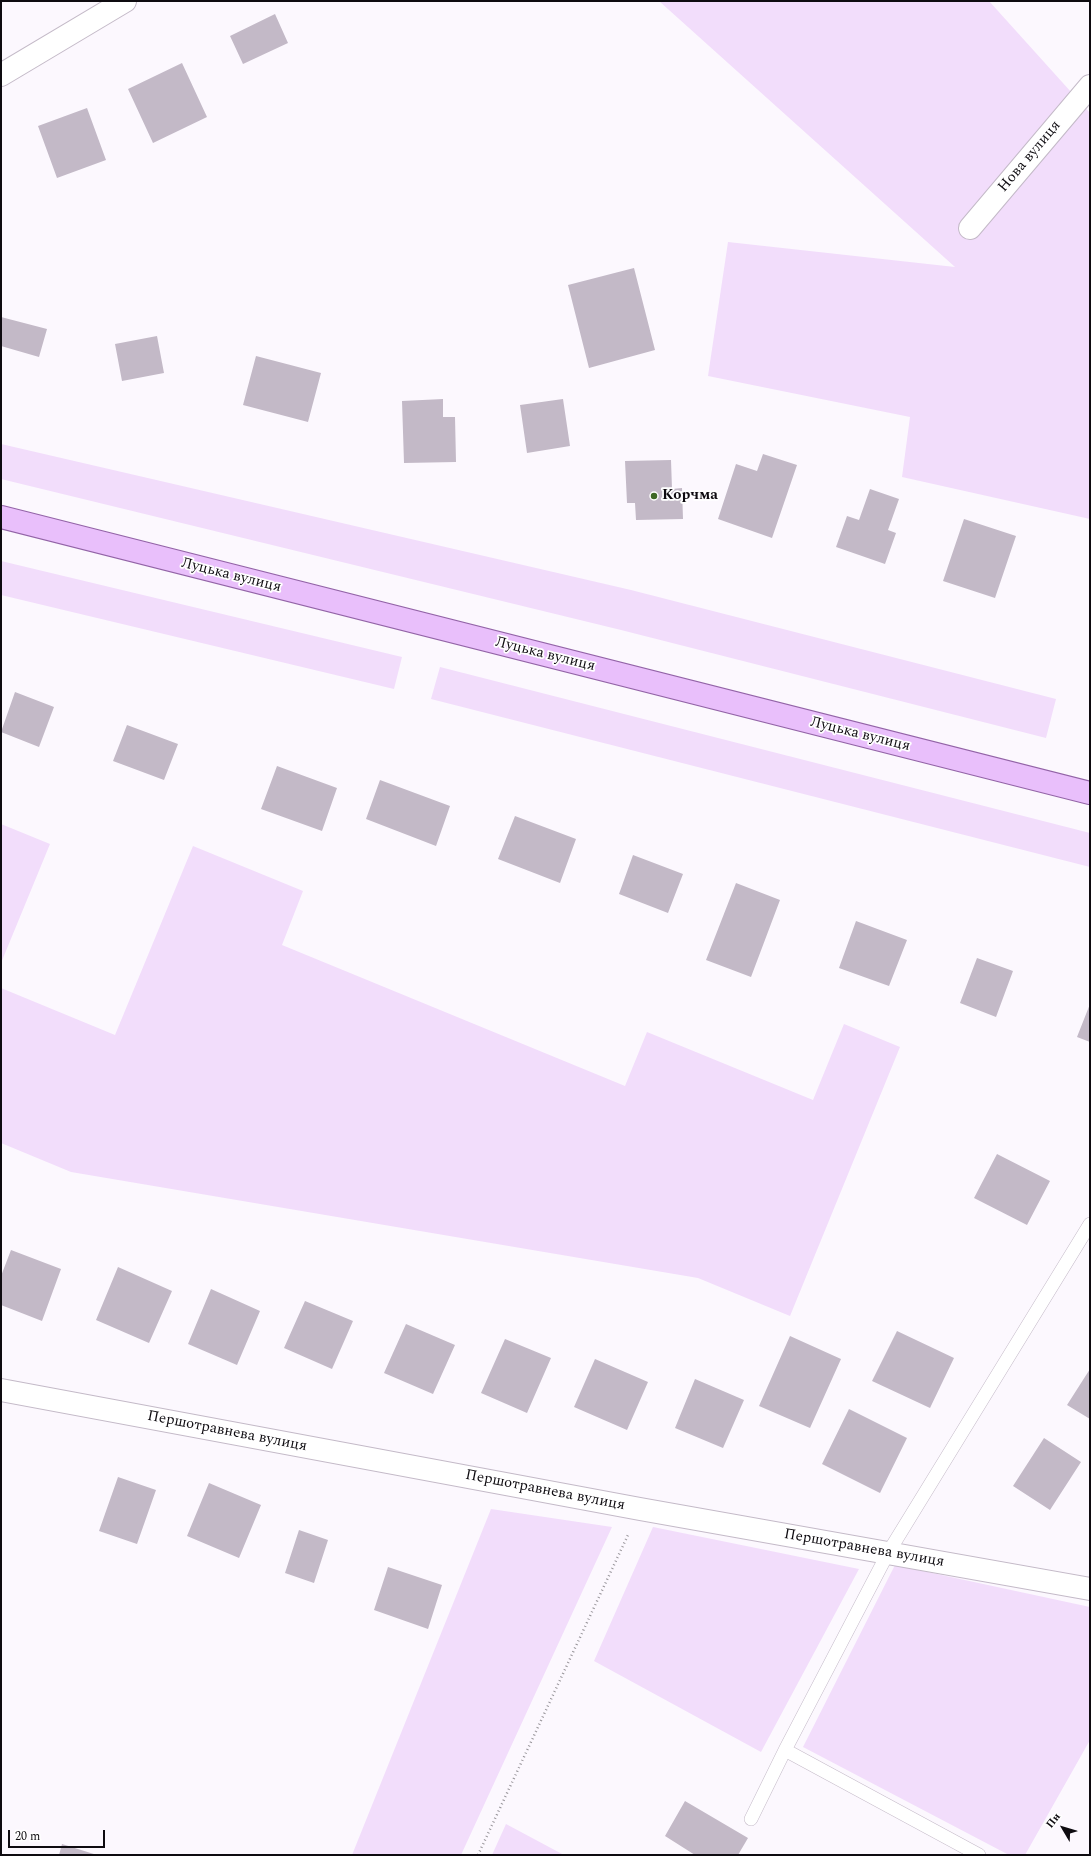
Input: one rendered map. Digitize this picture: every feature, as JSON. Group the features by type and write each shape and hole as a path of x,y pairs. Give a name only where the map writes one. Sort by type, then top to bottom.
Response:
{"main road":[{"name":"Луцька вулиця","path":"1,518 1090,793"}],"street":[{"path":"1,75 125,1"},
{"name":"Нова вулиця","path":"970,228 1090,86"},
{"name":"Першотравнева вулиця","path":"1,1390 640,1509 1090,1589"}],"lane":[{"path":"751,1819 784,1750 888,1553 1084,1245 1090,1224"},
{"path":"784,1750 979,1855"}],"path":[{"path":"478,1855 640,1509"}],"shaded area":[{"path":"659,1 989,1 1090,113 1090,519 902,477 910,417 708,376 728,242 955,267"},
{"path":"1,444 631,590 1056,699 1046,738 621,630 1,479"},
{"path":"1,561 402,657 394,689 1,595"},
{"path":"440,667 1090,833 1090,867 431,699"},
{"path":"1,824 50,844 1,963"},
{"path":"193,846 303,891 282,945 625,1086 647,1032 813,1100 844,1024 900,1047 790,1316 698,1278 71,1172 1,1143 1,988 115,1035"},
{"path":"491,1509 612,1527 461,1855 352,1855"},
{"path":"653,1527 859,1569 761,1752 594,1661"},
{"path":"895,1565 1090,1607 1090,1740 1025,1855 1009,1855 803,1747"},
{"path":"506,1824 564,1855 492,1855"}],"building":[{"path":"275,14 288,43 243,64 230,36"},
{"path":"182,63 207,117 153,143 128,89"},
{"path":"87,108 106,160 57,178 38,126"},
{"path":"634,268 655,350 589,368 568,285"},
{"path":"1,317 47,329 39,357 1,346"},
{"path":"157,336 164,373 122,381 115,344"},
{"path":"256,356 321,373 308,422 243,405"},
{"path":"443,399 443,417 455,417 456,462 404,463 402,401"},
{"path":"563,399 570,446 527,453 520,405"},
{"path":"763,454 797,465 772,538 718,519 736,464 757,471"},
{"name":"Корчма","path":"671,460 672,489 682,488 683,519 636,520 635,503 627,503 625,461"},
{"path":"870,489 899,499 888,530 896,533 885,564 836,547 847,516 859,520"},
{"path":"964,519 1016,536 995,598 943,581"},
{"path":"15,692 54,707 39,747 1,732"},
{"path":"127,725 178,744 164,780 113,761"},
{"path":"277,766 337,788 322,831 261,809"},
{"path":"380,780 450,806 436,846 366,819"},
{"path":"515,816 576,839 560,883 498,859"},
{"path":"633,855 683,874 668,913 619,894"},
{"path":"736,883 780,900 751,977 706,960"},
{"path":"856,921 907,940 889,986 839,968"},
{"path":"977,958 1013,971 996,1017 960,1003"},
{"path":"1090,1004 1090,1042 1077,1037"},
{"path":"997,1154 1050,1181 1027,1225 974,1198"},
{"path":"11,1250 61,1269 42,1321 1,1305 1,1276"},
{"path":"118,1267 172,1291 149,1343 96,1320"},
{"path":"211,1289 260,1311 237,1365 188,1344"},
{"path":"305,1301 353,1321 332,1369 284,1348"},
{"path":"406,1324 455,1345 433,1394 384,1373"},
{"path":"897,1331 954,1358 930,1408 872,1381"},
{"path":"790,1336 841,1359 810,1428 759,1406"},
{"path":"505,1339 551,1358 527,1413 481,1393"},
{"path":"595,1359 648,1382 627,1430 574,1407"},
{"path":"1090,1369 1090,1419 1067,1405"},
{"path":"695,1379 744,1400 723,1448 675,1428"},
{"path":"849,1409 907,1438 880,1493 822,1464"},
{"path":"1044,1438 1081,1462 1050,1510 1013,1486"},
{"path":"118,1477 156,1490 137,1544 99,1531"},
{"path":"209,1483 261,1505 239,1558 187,1536"},
{"path":"299,1530 328,1540 314,1583 285,1573"},
{"path":"388,1567 442,1585 428,1629 374,1610"},
{"path":"685,1801 748,1838 738,1855 695,1855 665,1836"},
{"path":"62,1844 97,1855 59,1855"}],"place":[{"name":"Корчма","path":"654,496"}]}
